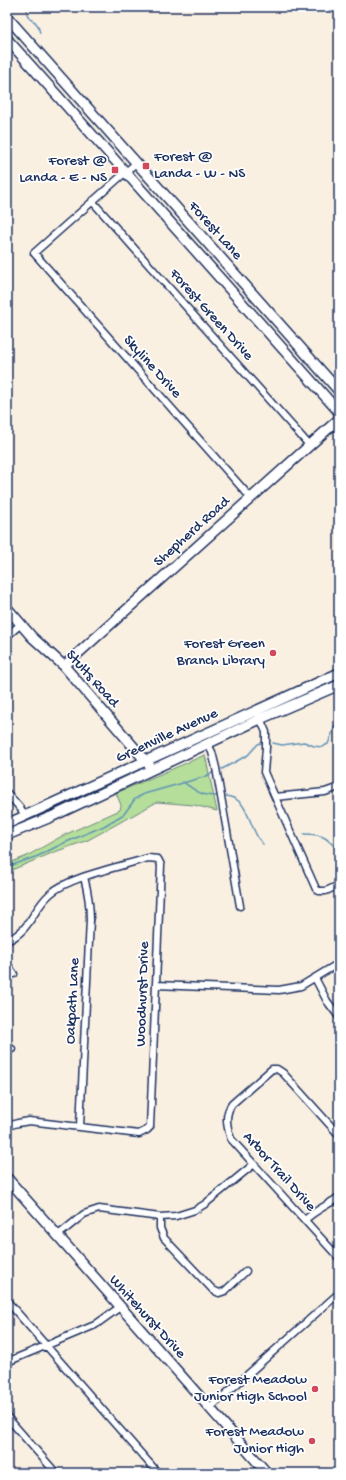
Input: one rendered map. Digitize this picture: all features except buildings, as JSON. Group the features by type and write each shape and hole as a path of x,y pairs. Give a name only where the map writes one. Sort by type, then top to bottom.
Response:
{"main road":[{"name":"Forest Lane","path":"7,17 339,391"},
{"name":"Forest Lane","path":"7,39 339,412"},
{"path":"27,61 37,52"},
{"path":"184,238 194,229"},
{"path":"302,370 312,361"},
{"name":"Shepherd Road","path":"64,666 339,420"},
{"name":"Stults Road","path":"7,608 41,646 64,666 154,770"},
{"name":"Greenville Avenue","path":"7,835 51,817 208,745 258,715 339,673"},
{"name":"Greenville Avenue","path":"7,824 146,761 258,715 339,685"},
{"name":"Whitehurst Drive","path":"7,1178 267,1473"}],"street":[{"path":"92,202 136,163"},
{"name":"Skyline Drive","path":"92,202 34,253 251,498"},
{"name":"Forest Green Drive","path":"92,202 310,446"},
{"path":"7,636 21,624"},
{"path":"258,715 266,732 264,772 316,889 319,891 326,891 339,885"},
{"path":"208,745 212,752 216,768 240,906"},
{"path":"275,797 325,792 339,787"},
{"path":"7,793 25,816"},
{"name":"Woodhurst Drive","path":"80,1126 139,1134 147,1130 151,1122 161,865 158,858 148,858 84,878"},
{"path":"7,941 26,928 39,906 49,894 58,887 84,878"},
{"name":"Oakpath Lane","path":"80,1126 90,920 88,896 84,878"},
{"path":"156,984 279,990 301,986 339,963"},
{"path":"7,964 14,974"},
{"path":"315,978 327,1001 339,1017"},
{"name":"Arbor Trail Drive","path":"339,1135 283,1073 277,1069 272,1069 228,1109 227,1128 231,1138 339,1258"},
{"path":"7,1126 18,1122 29,1121 80,1126"},
{"path":"57,1236 84,1214 99,1209 160,1217 176,1216 195,1210 205,1204 254,1164"},
{"path":"305,1220 312,1213 339,1197"},
{"path":"160,1217 160,1228 164,1238 213,1290 219,1293 225,1291 246,1271"},
{"path":"210,1408 339,1293"},
{"path":"7,1301 158,1473"},
{"path":"7,1362 95,1325 120,1307"},
{"path":"7,1417 56,1473"}],"green space":[{"path":"205,755 217,811 194,805 157,802 88,840 7,872 7,864 27,856 62,836 120,810 121,805 116,793"}],"waterway":[{"path":"27,7 27,14 30,19 37,24 40,33"},
{"path":"273,743 282,745 304,742 322,747 328,744 339,719"},
{"path":"222,769 248,755 258,744 264,742"},
{"path":"7,867 38,856 104,826 124,814 135,799 144,794 204,777 214,772"},
{"path":"183,782 203,794 217,796"},
{"path":"226,796 234,798 245,809 254,831 263,844"},
{"path":"304,834 324,837 339,851"}],"place":[{"name":"Forest @ Landa - W - NS","path":"146,166"},
{"name":"Forest @ Landa - E - NS","path":"115,170"},
{"name":"Forest Green Branch Library","path":"273,653"},
{"name":"Forest Meadow Junior High School","path":"315,1389"},
{"name":"Forest Meadow Junior High","path":"312,1441"}]}
